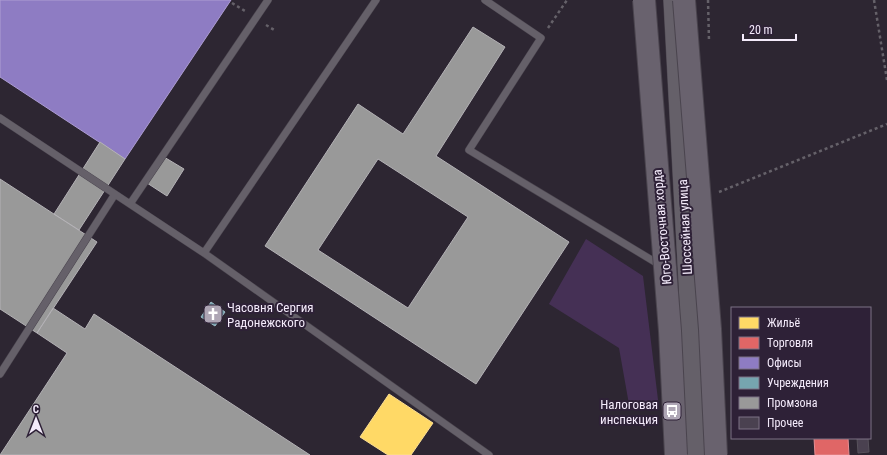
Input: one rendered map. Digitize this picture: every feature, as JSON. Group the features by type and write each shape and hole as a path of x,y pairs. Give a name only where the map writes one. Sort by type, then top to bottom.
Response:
{"main road":[{"name":"Юго-Восточная хорда","path":"644,0 670,331 676,455"},
{"name":"Шоссейная улица","path":"673,0 685,280 696,455"},
{"path":"684,0 710,329 716,455"}],"lane":[{"path":"130,204 268,0"},
{"path":"204,253 376,0"},
{"path":"485,0 541,38 469,150 670,271"},
{"path":"0,118 204,253 489,455"},
{"path":"0,374 115,194"}],"path":[{"path":"541,38 566,0"},
{"path":"874,0 887,80"},
{"path":"714,194 887,124"}],"shaded area":[{"path":"586,239 643,276 659,408 630,410 619,348 549,304"}],"building: Жильё":[{"path":"389,394 433,423 411,455 388,455 360,437"}],"building: Торговля":[{"path":"814,439 848,439 849,455 815,455"}],"building: Офисы":[{"path":"0,0 231,0 125,159 0,77"}],"building: Учреждения":[{"name":"Часовня Сергия Радонежского","path":"211,302 225,312 215,326 201,317"}],"building: Промзона":[{"path":"473,27 505,47 436,156 569,242 476,384 265,246 358,104 403,134","holes":["378,159 468,217 408,308 318,250"]},
{"path":"100,142 125,159 79,230 54,214"},
{"path":"164,157 184,169 167,196 147,183"},
{"path":"0,179 97,242 37,333 0,309"},
{"path":"53,308 85,329 94,314 310,455 0,455 67,353 37,333"}],"building: Прочее":[{"path":"857,439 868,439 869,452 858,453"}],"place":[{"name":"Часовня Сергия Радонежского","path":"213,314"},
{"name":"Налоговая инспекция","path":"672,411"}]}
